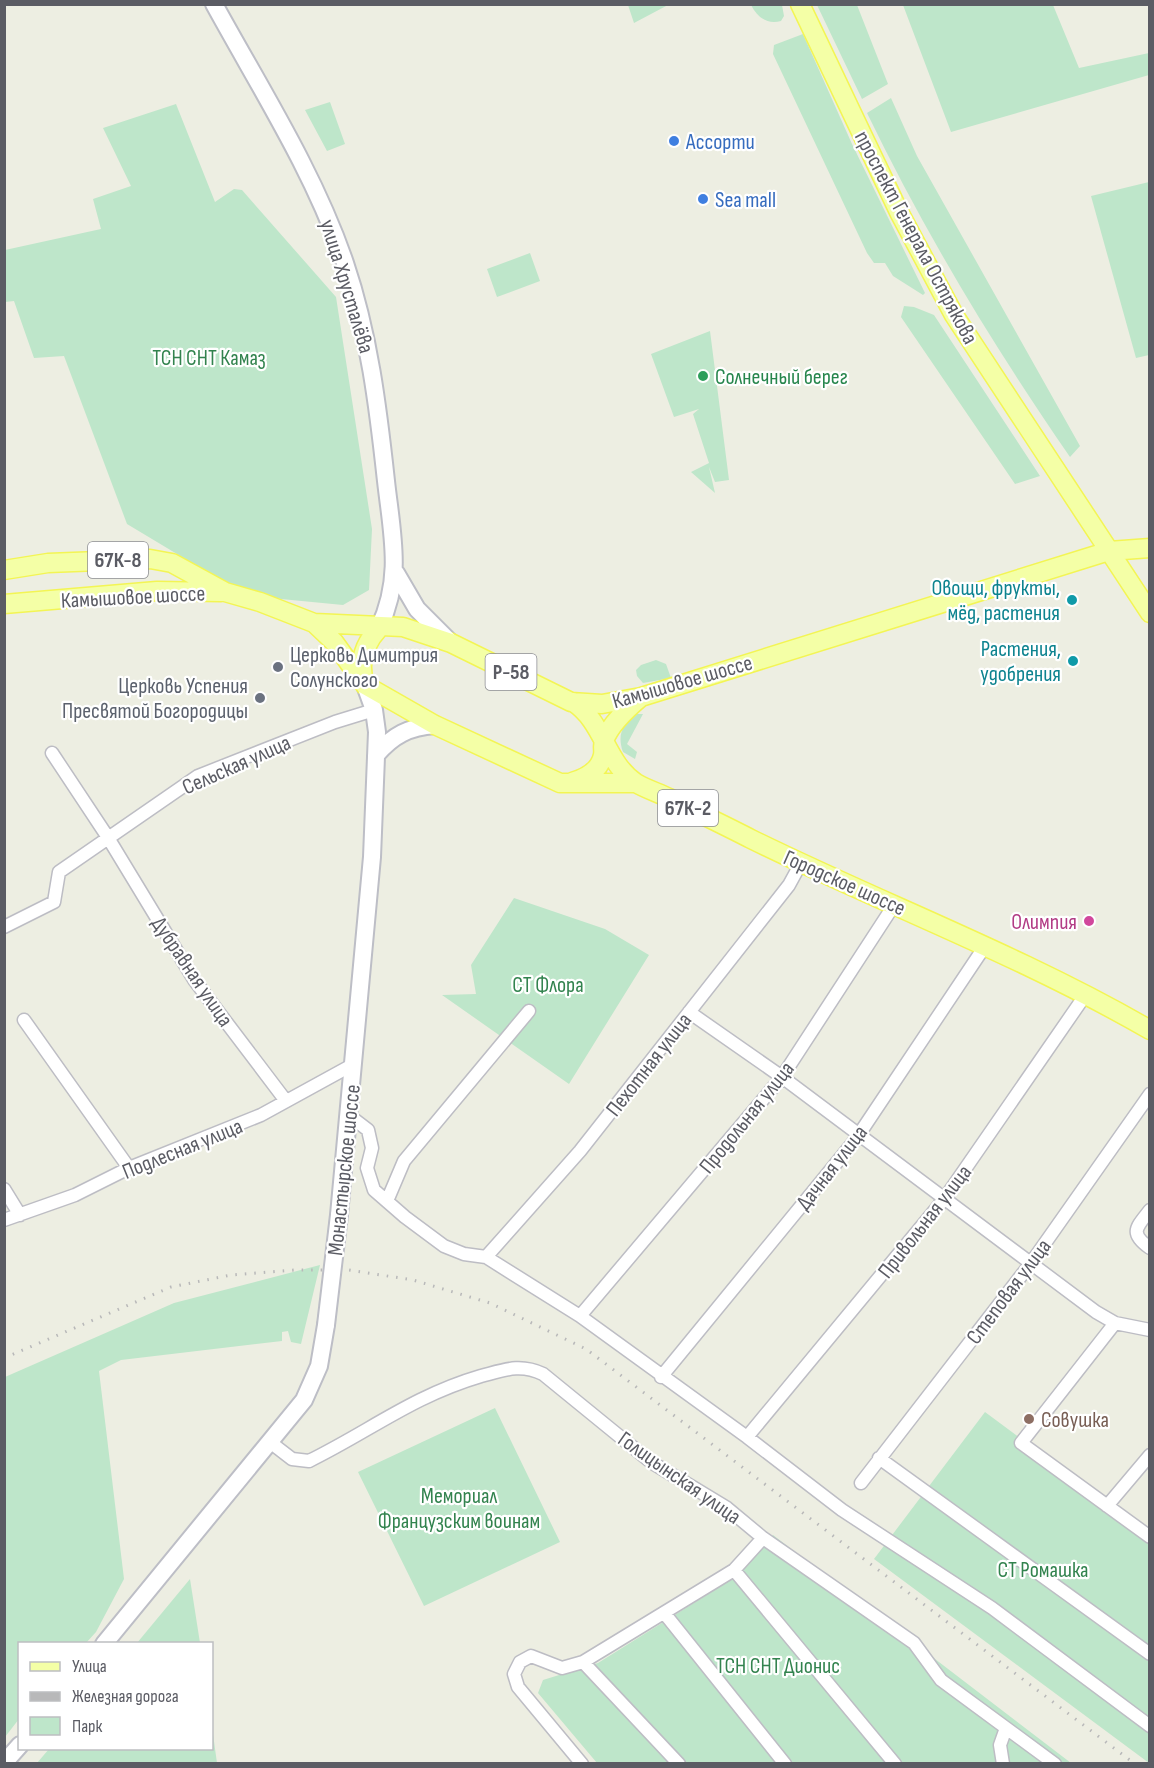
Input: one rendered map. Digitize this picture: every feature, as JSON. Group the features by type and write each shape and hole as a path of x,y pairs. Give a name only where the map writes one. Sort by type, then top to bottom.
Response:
{"main road":[{"name":"улица Хрусталёва","path":"214,4 308,176 346,265 370,356 396,573 387,611 379,628"},
{"name":"проспект Генерала Острякова","path":"800,4 899,212 954,315 1149,613"},
{"name":"Камышовое шоссе","path":"4,570 48,563 150,559 172,563 225,592 260,602 314,623 379,628 403,627 451,643 571,702 602,704 641,697 1109,551 1149,548"},
{"path":"396,573 417,609 451,643"},
{"name":"Камышовое шоссе","path":"4,604 157,591 225,592"},
{"name":"67К-8","path":"314,623 334,642 365,685"},
{"name":"Монастырское шоссе","path":"106,1642 304,1400 320,1366 351,1117 372,857 376,755 374,710 362,673 364,648 379,628"},
{"path":"365,685 435,725 560,783 636,783"},
{"path":"569,783 591,774 598,766 603,756 603,742 630,706 641,697"},
{"name":"Городское шоссе","path":"571,702 587,711 600,729 603,742 614,760 636,783 801,863 1086,994 1149,1030"},
{"path":"376,755 387,742 401,732 417,726 435,725"},
{"path":"4,1763 18,1747"}],"street":[{"name":"Сельская улица","path":"4,927 54,902 59,872 107,836 198,776 335,722 374,710"},
{"name":"Дубравная улица","path":"52,753 107,836 195,981 286,1101"},
{"name":"Пехотная улица","path":"486,1257 580,1150 789,885 801,863"},
{"name":"Продольная улица","path":"580,1316 782,1077 894,905"},
{"name":"Дачная улица","path":"661,1377 859,1134 985,946"},
{"name":"Привольная улица","path":"747,1437 945,1198 1086,994"},
{"path":"387,1201 404,1161 529,1011"},
{"path":"689,1012 782,1077 1114,1323 1149,1330"},
{"path":"24,1020 129,1168"},
{"name":"Подлесная улица","path":"4,1220 75,1195 129,1168 261,1115 354,1064"},
{"name":"Степовая улица","path":"861,1483 1031,1263 1149,1094"},
{"path":"351,1117 368,1130 372,1148 368,1168 374,1190 444,1246 465,1254 486,1257 580,1316 661,1377 747,1437 842,1510 992,1608 1149,1726"},
{"path":"4,1189 21,1215"},
{"path":"1149,1210 1137,1226 1136,1234 1139,1240 1149,1248"},
{"path":"1114,1323 1021,1443 1149,1537"},
{"name":"Голицынская улица","path":"270,1442 292,1459 309,1461 407,1405 445,1387 506,1368 531,1368 543,1374 651,1462 727,1508 764,1538 914,1643 941,1680 1055,1764"},
{"path":"1107,1506 1149,1455"},
{"path":"879,1458 1149,1653"},
{"path":"582,1764 518,1687 514,1674 520,1662 531,1656 562,1668 583,1662 735,1570 764,1538"},
{"path":"735,1570 894,1764"},
{"path":"665,1614 785,1764"},
{"path":"583,1662 679,1764"},
{"path":"1003,1764 999,1745 1006,1728"}],"green space":[{"path":"628,4 668,5 634,23"},
{"path":"751,5 782,5 784,16 781,21 767,21 756,13"},
{"path":"817,5 857,5 888,84 862,99"},
{"path":"903,5 1053,5 1079,68 1149,53 1149,75 951,132"},
{"path":"803,34 852,144 925,293 923,295 893,276 885,263 874,263 867,253 773,54 774,45"},
{"path":"891,98 917,156 1080,446 1070,457 1014,374 962,289 889,158 867,113"},
{"path":"330,102 345,144 327,151 305,110"},
{"name":"ТСН СНТ Камаз","path":"176,104 215,202 234,189 242,190 336,297 372,529 369,590 343,605 281,599 232,587 127,524 64,356 34,358 14,301 5,302 5,250 101,229 93,199 131,186 103,128"},
{"path":"1149,182 1149,355 1136,358 1091,196"},
{"path":"530,253 540,281 497,297 487,269"},
{"path":"904,306 914,307 934,315 1040,476 1015,484 901,317"},
{"path":"710,331 729,480 715,482 709,467 715,493 691,472 709,463 693,414 699,409 674,417 651,354"},
{"path":"656,660 666,664 671,678 643,683 637,676 636,670 641,665"},
{"path":"637,714 643,714 627,744 637,752 635,759 623,752 621,735 624,726"},
{"name":"СТ Флора","path":"514,898 605,929 649,955 569,1084 442,995 476,994 471,965"},
{"path":"320,1265 301,1344 291,1342 288,1331 282,1332 282,1341 121,1360 99,1371 124,1579 96,1632 87,1642 18,1642 18,1720 5,1737 5,1377 174,1303"},
{"name":"Мемориал Французским воинам","path":"495,1408 560,1542 424,1606 358,1472"},
{"name":"СТ Ромашка","path":"985,1412 1149,1534 1149,1763 874,1559"},
{"name":"ТСН СНТ Дионис","path":"773,1535 1071,1763 597,1763 538,1693 543,1680 598,1663 713,1591 764,1547"},
{"path":"190,1579 200,1642 138,1642"},
{"path":"213,1734 217,1763 37,1763 48,1750 213,1750"}],"railway":[{"path":"4,1358 171,1287 231,1275 295,1270 349,1270 413,1280 490,1303 586,1349 1135,1764"}],"place":[{"name":"Ассорти","path":"674,141"},
{"name":"Sea mall","path":"703,199"},
{"name":"Солнечный берег","path":"703,376"},
{"name":"Овощи, фрукты, мёд, растения","path":"1072,600"},
{"name":"Растения, удобрения","path":"1073,661"},
{"name":"Церковь Димитрия Солунского","path":"278,667"},
{"name":"Церковь Успения Пресвятой Богородицы","path":"260,698"},
{"name":"Олимпия","path":"1089,921"},
{"name":"Совушка","path":"1029,1419"}]}
